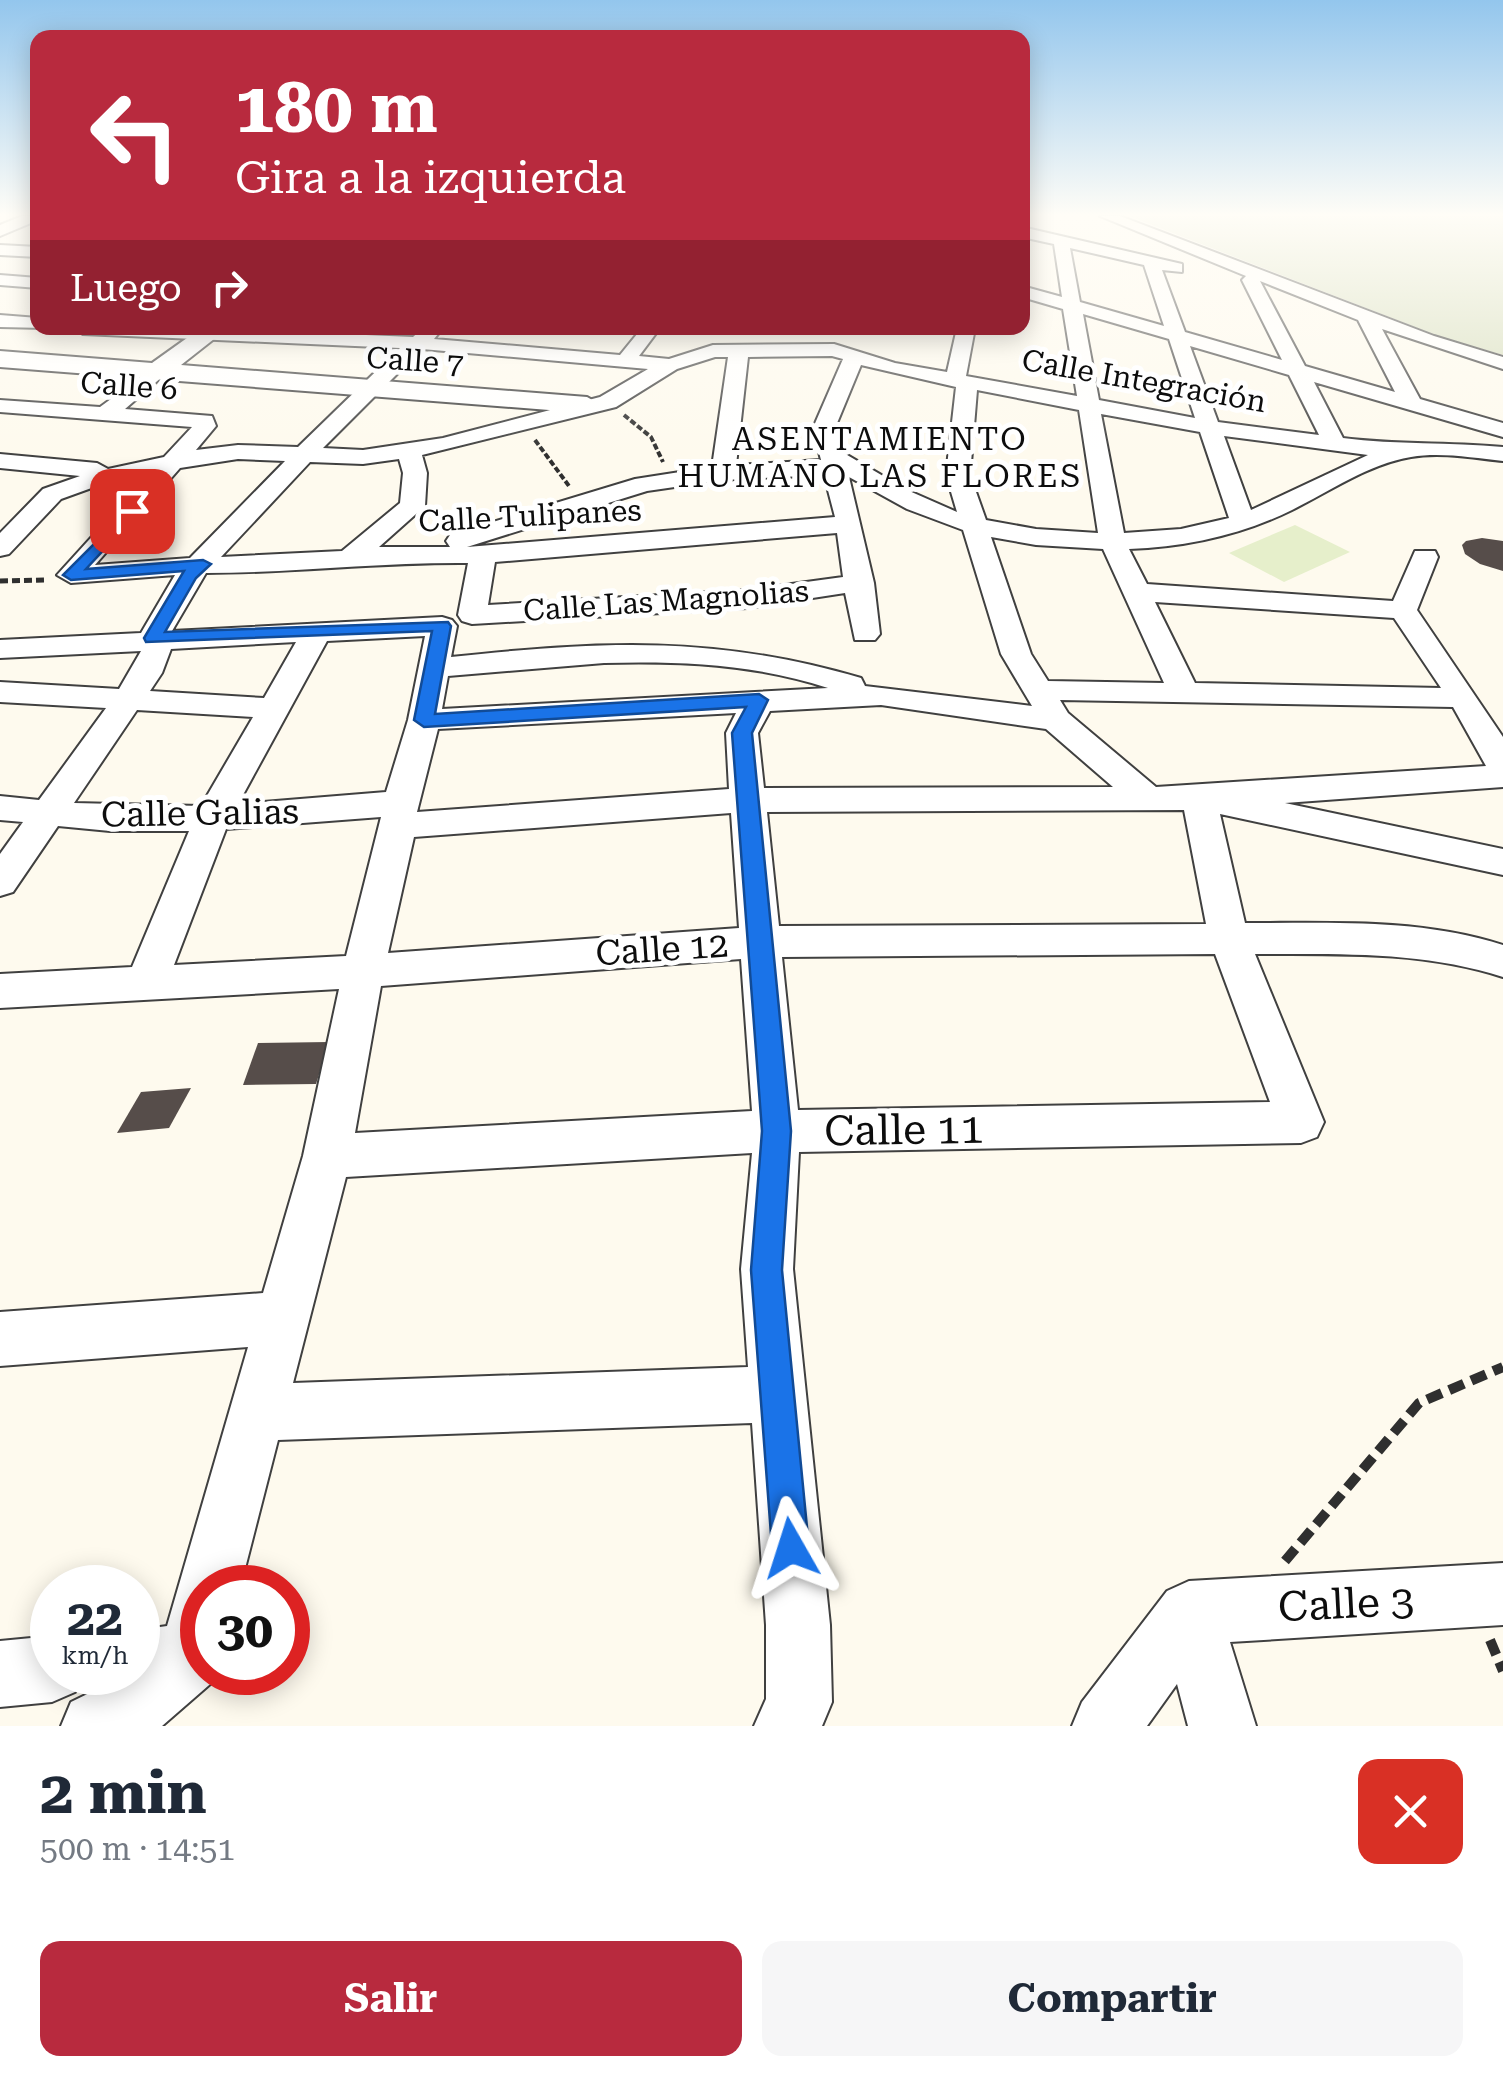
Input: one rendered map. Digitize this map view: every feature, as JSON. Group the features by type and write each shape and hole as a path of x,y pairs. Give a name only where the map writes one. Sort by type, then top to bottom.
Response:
{"street":[{"path":"1043,297 1503,430"},
{"path":"1067,297 1112,540 1184,693"},
{"path":"1159,297 1178,335 1243,522"},
{"path":"1260,297 1335,444"},
{"path":"1315,297 1493,360 1503,382"},
{"path":"1364,316 1412,404"},
{"path":"5,325 30,324"},
{"path":"105,414 205,335"},
{"path":"0,882 147,673 156,650 153,638 189,575 364,390 426,335 670,365"},
{"path":"628,358 646,335"},
{"path":"965,335 958,475 1016,654 1056,720 1148,799"},
{"path":"722,473 739,350"},
{"name":"Calle Integración","path":"140,469 238,452 363,458 409,452 598,403 697,354 739,350 834,350 891,368 1207,427 1399,452 1438,449 1503,454"},
{"path":"854,355 824,428 849,524 866,634"},
{"name":"Calle 7","path":"0,359 364,390 598,403"},
{"name":"Calle 6","path":"0,406 204,422 205,426 177,461"},
{"path":"0,458 28,432 62,412"},
{"path":"350,558 412,506 415,473 409,452"},
{"name":"Calle Integración","path":"830,461 882,488 972,525 1019,536 1112,540 1172,538 1243,522 1399,452"},
{"path":"0,458 86,470 140,469"},
{"path":"71,575 177,461"},
{"name":"Calle Tulipanes","path":"71,575 203,564 279,565 392,554 472,538 644,484 830,461"},
{"path":"4,540 52,494 140,469"},
{"name":"Calle Tulipanes","path":"392,554 483,555 849,524"},
{"path":"215,1565 328,1156 363,971 424,720 449,636 483,555"},
{"path":"1403,610 1425,557"},
{"name":"Calle Las Magnolias","path":"0,649 153,638 449,636 860,584"},
{"path":"1137,592 1403,610"},
{"path":"1403,610 1464,698 1503,766"},
{"path":"147,980 212,818 316,634"},
{"path":"449,636 620,651 695,653 779,664 881,694 1056,720"},
{"path":"1038,690 1464,698"},
{"path":"0,692 274,708"},
{"path":"424,720 881,694"},
{"path":"759,700 742,733 776,1131 767,1270 798,1625 799,1702 788,1726"},
{"path":"1199,798 1503,776"},
{"path":"1199,798 1503,862"},
{"path":"1199,798 1228,936"},
{"name":"Calle Galias","path":"0,808 110,819 399,815 748,800 1199,798"},
{"name":"Calle 11","path":"328,1156 776,1131 1301,1122 1228,936"},
{"name":"Calle 12","path":"0,991 363,971 762,942 1362,938 1467,949 1503,961"},
{"path":"0,1339 281,1318"},
{"path":"255,1413 776,1394"},
{"name":"Calle 3","path":"1217,1611 1503,1594"},
{"path":"1106,1726 1217,1611"},
{"path":"1217,1611 1222,1726"},
{"path":"96,1726 132,1708 178,1644"},
{"path":"0,1674 30,1671"}],"path":[{"path":"598,403 650,437 662,462 683,478"},
{"path":"521,424 580,504"},
{"path":"0,581 50,580 71,575"},
{"path":"1217,1611 1419,1403 1503,1366"}],"green space":[{"path":"1336,297 1503,297 1503,355 1438,336"},
{"path":"1295,525 1350,552 1284,582 1229,553"}],"building":[{"path":"1466,541 1503,541 1503,571 1480,564 1465,554 1462,545"},
{"path":"329,1042 316,1084 243,1085 258,1043"},
{"path":"191,1088 169,1128 117,1133 141,1092"}],"district":[{"name":"ASENTAMIENTO HUMANO LAS FLORES","path":"880,458"}],"route":[{"path":"132,511 71,575 203,564 189,575 153,638 442,626 424,720 759,700 742,733 776,1131 767,1270 791,1548"}]}
